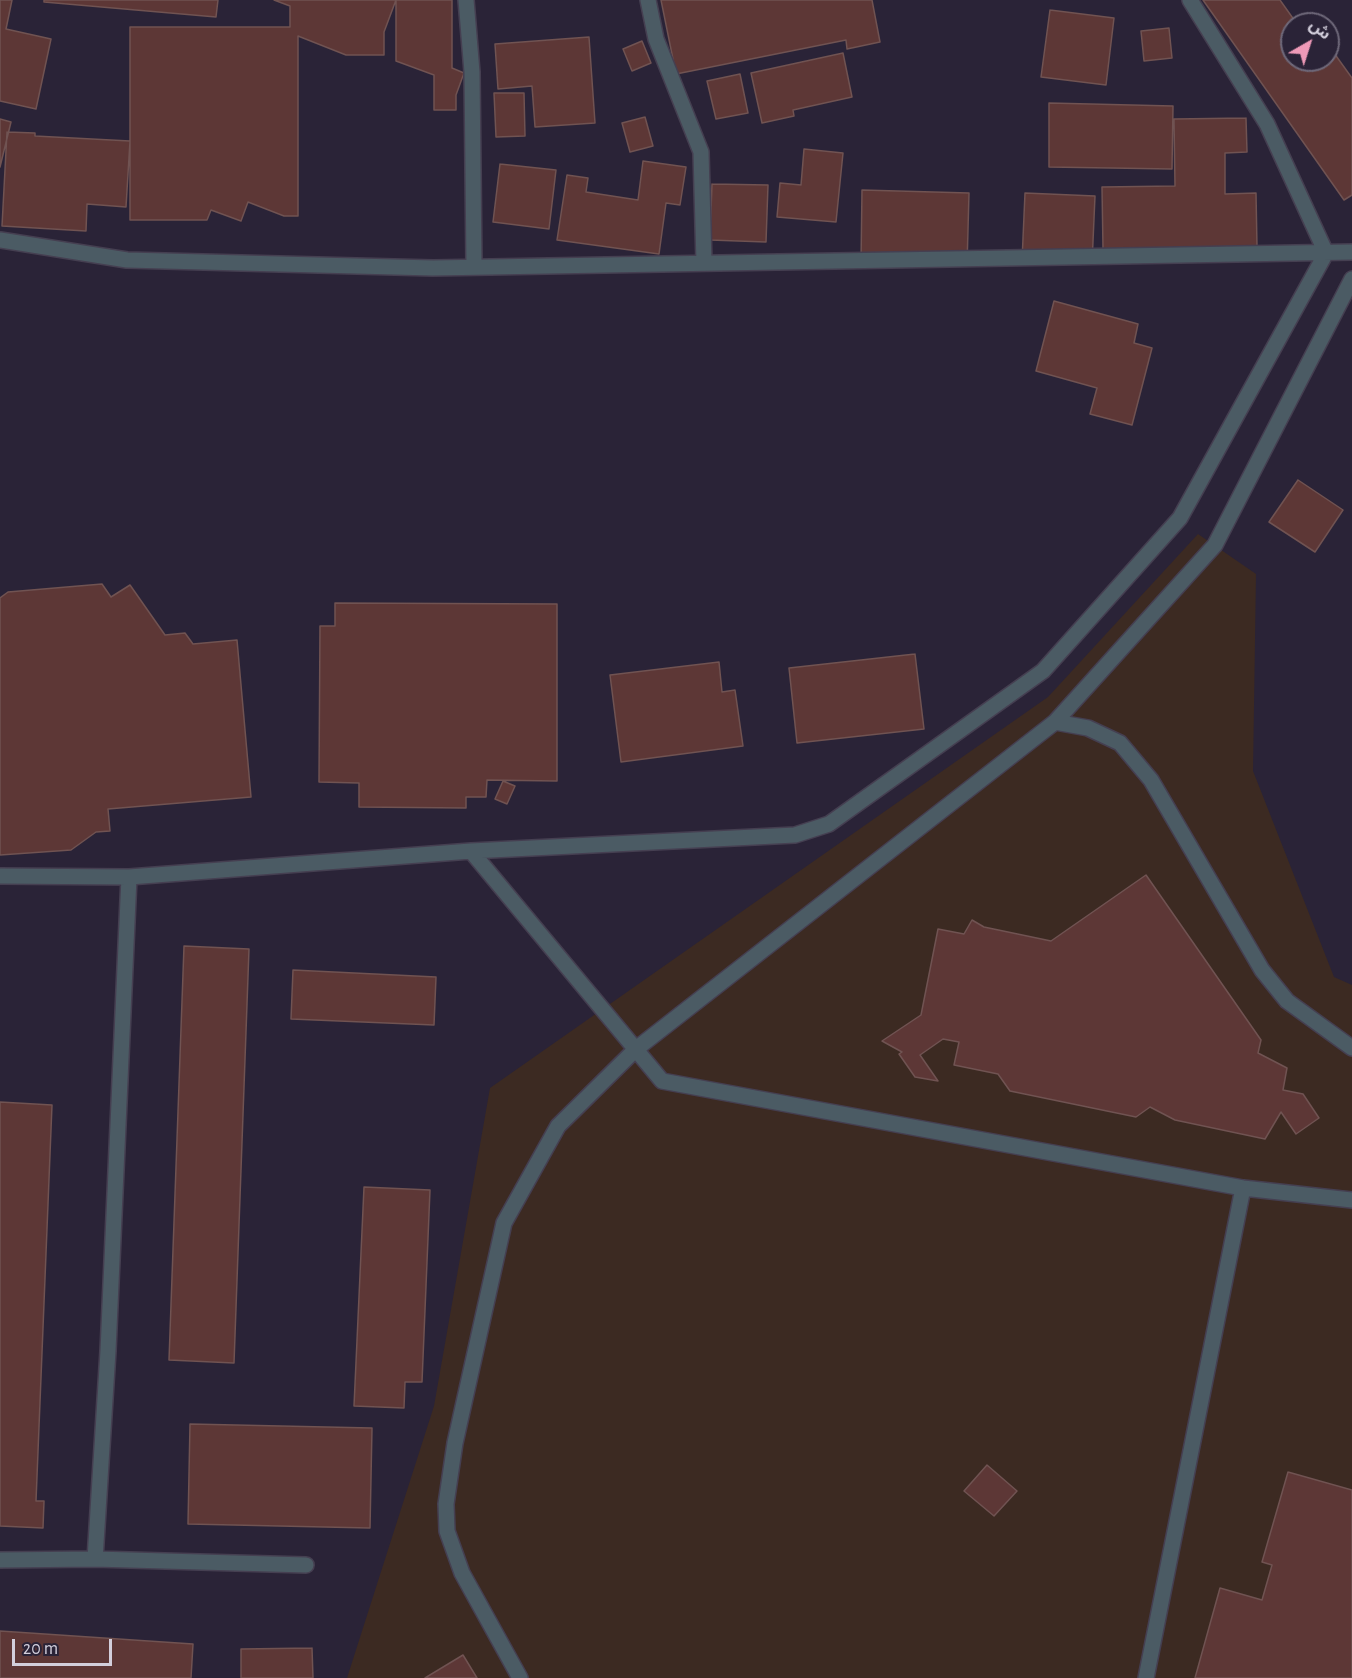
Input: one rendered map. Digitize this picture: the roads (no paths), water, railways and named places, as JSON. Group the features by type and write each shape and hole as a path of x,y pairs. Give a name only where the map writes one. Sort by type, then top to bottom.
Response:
{"street":[{"path":"466,0 472,72 474,267"},
{"path":"648,0 656,39 701,152 704,263"},
{"path":"1190,0 1267,124 1326,253"},
{"path":"0,240 127,260 433,268 1352,252"},
{"path":"0,876 129,877 471,851 795,835 828,824 1043,671 1180,518 1326,253"},
{"path":"520,1678 462,1573 447,1531 446,1504 455,1443 504,1223 558,1126 636,1049 1055,722 1215,545 1352,279"},
{"path":"1055,722 1088,728 1120,743 1151,780 1262,970 1287,1001 1352,1048"},
{"path":"471,851 662,1081 1243,1188 1352,1200"},
{"path":"96,1559 129,877"},
{"path":"1146,1678 1243,1188"},
{"path":"0,1560 96,1559 306,1565"}]}
